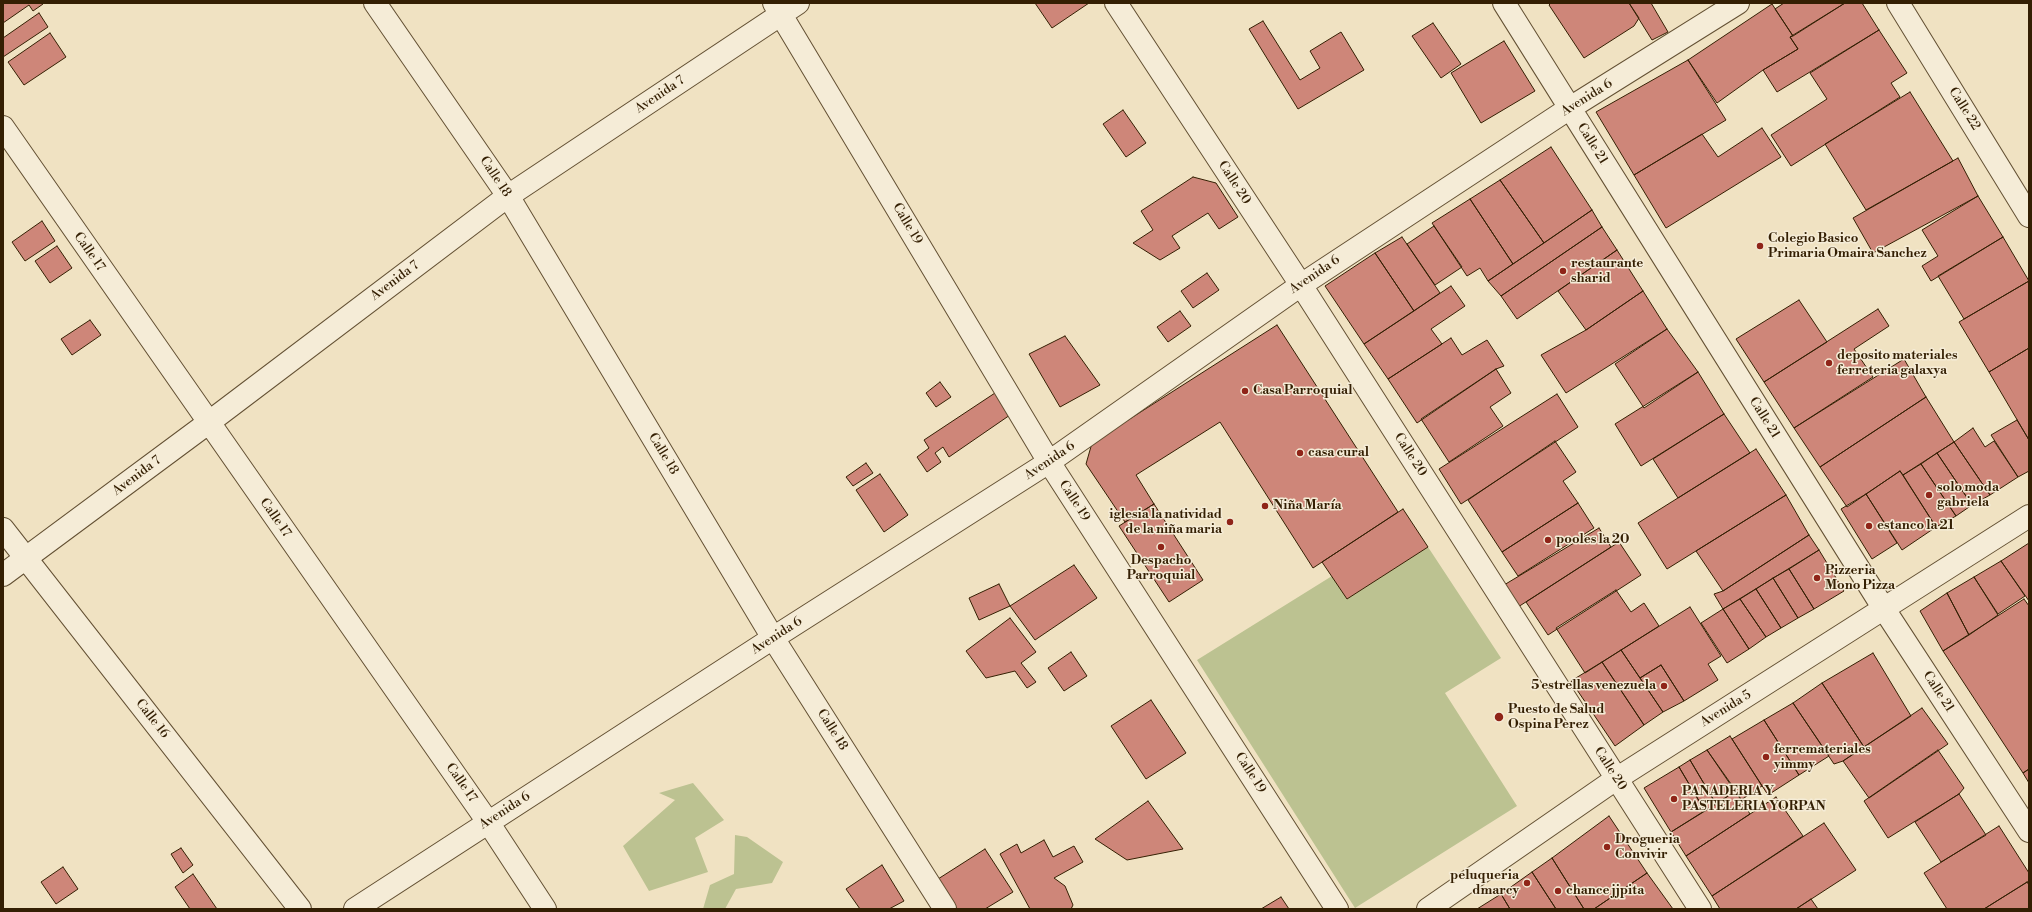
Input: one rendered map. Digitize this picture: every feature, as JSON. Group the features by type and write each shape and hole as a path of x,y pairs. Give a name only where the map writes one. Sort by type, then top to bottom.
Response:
{"street":[{"name":"Calle 18","path":"375,3 508,196 773,638 945,909"},
{"name":"Calle 20","path":"1116,3 1301,285 1700,909"},
{"name":"Calle 21","path":"1504,3 1884,609 2029,831"},
{"name":"Avenida 6","path":"355,909 773,638 1049,462 1301,285 1570,108 1738,3"},
{"name":"Calle 22","path":"1898,3 2029,216"},
{"name":"Avenida 7","path":"3,575 208,423 508,196 785,7"},
{"name":"Calle 19","path":"785,7 1049,462 1337,909"},
{"name":"Calle 17","path":"3,127 208,423 488,822 545,909"},
{"name":"Avenida 5","path":"1428,909 1616,779 2029,516"},
{"name":"Calle 16","path":"3,529 300,909"}],"green space":[{"path":"1428,547 1501,658 1445,693 1517,806 1355,908 1197,660 1332,576 1347,599"},
{"path":"693,783 724,820 695,838 708,872 649,891 623,846 675,800 659,793"},
{"path":"735,835 747,837 783,862 772,883 736,889 725,909 703,909 710,885 734,874"}],"building":[{"path":"3,3 43,4 33,11 29,5 3,23"},
{"path":"1035,3 1089,3 1052,28"},
{"path":"1551,3 1629,3 1639,18 1634,26 1584,58 1549,5"},
{"path":"1629,3 1651,3 1668,32 1652,40"},
{"path":"1784,3 1845,3 1793,36 1775,9"},
{"path":"1845,3 1862,3 1879,30 1777,92 1763,70 1798,49 1790,37"},
{"path":"1772,4 1793,36 1790,37 1798,49 1763,70 1717,103 1688,60"},
{"path":"39,13 48,27 3,57 3,38"},
{"path":"1263,21 1300,80 1320,68 1310,51 1341,32 1364,70 1298,109 1249,29"},
{"path":"1433,23 1461,64 1441,78 1412,36"},
{"path":"1879,30 1907,73 1891,83 1900,97 1791,166 1771,135 1827,99 1810,73"},
{"path":"50,33 66,57 24,85 8,62"},
{"path":"1504,41 1535,91 1481,123 1451,73"},
{"path":"1688,60 1726,120 1634,175 1596,112"},
{"path":"1910,92 1953,161 1866,210 1825,144"},
{"path":"1123,110 1146,143 1126,157 1103,124"},
{"path":"1762,128 1781,157 1666,228 1634,175 1702,134 1718,157"},
{"path":"1551,147 1592,210 1544,243 1500,180"},
{"path":"1958,158 1978,196 1873,253 1853,218"},
{"path":"1193,177 1216,183 1238,217 1219,229 1208,213 1172,236 1180,248 1160,260 1133,243 1153,230 1141,211"},
{"path":"1500,180 1544,243 1513,264 1470,199"},
{"path":"1978,196 2003,237 1931,281 1922,266 1938,256 1922,230"},
{"path":"1470,199 1513,264 1488,281 1480,268 1467,276 1432,223"},
{"path":"1592,210 1602,227 1501,296 1488,281"},
{"path":"42,221 55,241 25,261 12,242"},
{"path":"1434,226 1462,267 1435,285 1407,244"},
{"name":"restaurante sharid","path":"1602,227 1617,250 1517,319 1501,296"},
{"path":"1402,237 1440,293 1414,311 1375,253"},
{"path":"2003,237 2029,281 1964,319 1938,276"},
{"path":"57,246 72,268 50,283 35,261"},
{"path":"1617,250 1643,291 1586,330 1558,291"},
{"path":"1375,253 1414,311 1364,344 1325,286"},
{"path":"1207,273 1219,290 1193,308 1181,291"},
{"path":"2029,281 2029,348 1989,372 1959,322"},
{"path":"1451,286 1465,306 1431,329 1442,344 1388,379 1364,344"},
{"path":"1643,291 1667,329 1566,393 1541,355 1586,330"},
{"path":"1799,300 1827,342 1764,382 1736,339"},
{"name":"deposito materiales ferreteria galaxya","path":"1878,309 1889,326 1854,349 1873,377 1794,428 1764,382"},
{"path":"1180,311 1191,326 1168,342 1157,327"},
{"path":"90,320 101,335 72,355 61,339"},
{"name":"casa cural","path":"1277,325 1398,512 1313,568 1220,422 1136,475 1154,504 1125,522 1086,464 1092,443"},
{"path":"1667,329 1698,372 1644,408 1615,364"},
{"path":"1065,336 1100,385 1060,407 1029,354"},
{"path":"1451,338 1462,355 1487,340 1504,366 1496,369 1417,423 1388,379"},
{"path":"2029,348 2029,440 1989,372"},
{"path":"1904,359 1926,397 1820,467 1794,428"},
{"path":"1496,369 1511,393 1490,407 1503,426 1449,462 1421,419"},
{"path":"1698,372 1724,414 1641,466 1615,424"},
{"path":"940,382 951,397 936,407 926,393"},
{"path":"995,393 1010,415 949,457 943,447 935,453 941,462 927,472 917,457 929,448 924,440"},
{"path":"1557,394 1578,427 1461,504 1439,469"},
{"path":"1926,397 1954,442 1903,475 1900,471 1847,507 1820,467"},
{"path":"1724,414 1750,453 1678,498 1653,459"},
{"path":"2017,420 2029,440 2029,471 2018,477 1991,435"},
{"path":"1973,428 1985,447 1994,441 2018,477 1990,495 1954,442"},
{"path":"1555,441 1576,472 1563,481 1578,503 1502,552 1468,500"},
{"path":"1954,442 1990,495 1972,505 1937,453"},
{"path":"1756,449 1786,495 1667,569 1638,523"},
{"path":"1937,453 1972,505 1956,516 1921,464"},
{"path":"866,463 873,473 853,486 846,477"},
{"name":"solo moda gabriela","path":"1921,464 1956,516 1936,527 1903,475"},
{"path":"1900,471 1936,527 1902,550 1866,494"},
{"path":"880,474 908,515 884,532 856,490"},
{"name":"estanco la 21","path":"1866,494 1897,543 1872,559 1841,509"},
{"path":"1786,495 1809,535 1723,591 1696,551"},
{"name":"pooles la 20","path":"1578,503 1594,528 1518,576 1502,552"},
{"name":"Despacho Parroquial","path":"1154,504 1203,580 1169,602 1119,526"},
{"path":"1403,509 1428,547 1347,599 1322,562"},
{"path":"1599,528 1611,547 1518,607 1504,585"},
{"path":"1809,535 1819,550 1723,609 1714,594 1723,591"},
{"path":"1619,542 1641,575 1548,635 1526,602"},
{"path":"2029,543 2029,601 2001,561"},
{"path":"1819,550 1844,591 1814,609 1789,569"},
{"path":"2001,561 2025,596 1998,614 1974,577"},
{"path":"1074,565 1097,598 1035,640 1010,606"},
{"path":"1789,569 1814,609 1798,618 1773,578"},
{"path":"1974,577 1998,615 1969,635 1947,593"},
{"path":"1773,578 1798,618 1781,628 1756,589"},
{"path":"999,584 1010,606 979,620 969,598"},
{"path":"1756,589 1781,628 1766,637 1740,599"},
{"path":"1616,590 1631,612 1644,603 1659,626 1585,673 1556,628"},
{"path":"1947,593 1969,635 1943,651 1920,611"},
{"path":"1740,599 1766,637 1749,649 1723,609"},
{"path":"2024,599 2029,606 2029,769 2023,773 1943,651"},
{"path":"1690,607 1721,656 1708,664 1718,680 1684,701 1661,665 1640,678 1621,650"},
{"path":"1723,609 1749,649 1727,663 1701,623"},
{"path":"1010,618 1036,652 1021,663 1036,682 1027,688 1015,671 986,678 966,651"},
{"path":"1621,650 1663,712 1644,725 1602,662"},
{"path":"1071,652 1087,676 1064,691 1048,668"},
{"path":"1873,653 1911,716 1864,747 1822,683"},
{"path":"1602,662 1644,725 1615,746 1571,681"},
{"path":"1661,665 1684,701 1663,712 1640,678"},
{"path":"1822,683 1864,747 1843,761 1834,764 1793,703"},
{"path":"1151,700 1186,753 1146,779 1111,726"},
{"path":"1793,703 1829,756 1799,775 1764,720"},
{"path":"1922,708 1948,744 1869,798 1843,761"},
{"name":"ferremateriales yimmy","path":"1764,720 1799,775 1768,795 1732,739"},
{"path":"1730,736 1762,786 1741,800 1707,750"},
{"path":"1707,750 1736,791 1716,804 1690,760"},
{"path":"1938,750 1964,788 1959,794 1888,838 1864,801"},
{"path":"1690,760 1716,804 1705,811 1679,767"},
{"name":"PANADERIA Y PASTELERIA YORPAN","path":"1679,767 1705,811 1671,832 1644,788"},
{"path":"2029,769 2029,783 2023,773"},
{"path":"1736,791 1750,814 1686,856 1671,832"},
{"path":"1959,794 1986,835 1941,862 1915,822"},
{"path":"1776,797 1803,836 1712,896 1686,856"},
{"path":"1148,801 1183,849 1127,860 1095,839"},
{"path":"1609,816 1647,873 1594,909 1584,909 1552,858"},
{"path":"1824,823 1856,870 1796,909 1720,909 1712,896"},
{"path":"1999,826 2029,873 2029,881 1984,909 1947,909 1924,873"},
{"path":"1044,840 1053,857 1074,846 1083,862 1054,878 1065,886 1073,905 1071,909 1030,909 1000,854 1017,844 1021,853"},
{"path":"181,848 193,865 183,873 171,854"},
{"path":"985,849 1013,892 985,909 957,909 938,879"},
{"name":"chance jjpita","path":"1552,858 1584,909 1556,909 1532,872"},
{"path":"882,865 904,901 889,909 860,909 846,889"},
{"path":"63,867 78,889 56,904 41,882"},
{"name":"peluqueria dmarcy","path":"1532,872 1556,909 1510,909 1501,894"},
{"path":"1647,873 1673,909 1594,909"},
{"path":"193,874 217,909 190,909 175,887"},
{"path":"2027,882 2029,885 2029,909 1984,909"},
{"path":"1501,894 1510,909 1477,909"},
{"path":"1281,897 1289,909 1261,909"},
{"path":"1811,899 1818,909 1796,909"}],"place":[{"name":"Colegio Basico Primaria Omaira Sanchez","path":"1760,246"},
{"name":"restaurante sharid","path":"1563,271"},
{"name":"deposito materiales ferreteria galaxya","path":"1829,363"},
{"name":"Casa Parroquial","path":"1245,391"},
{"name":"casa cural","path":"1300,453"},
{"name":"solo moda gabriela","path":"1929,495"},
{"name":"Niña María","path":"1265,506"},
{"name":"iglesia la natividad de la niña maria","path":"1230,522"},
{"name":"estanco la 21","path":"1869,526"},
{"name":"pooles la 20","path":"1548,540"},
{"name":"Despacho Parroquial","path":"1161,547"},
{"name":"Pizzeria Mono Pizza","path":"1817,578"},
{"name":"5 estrellas venezuela","path":"1664,686"},
{"name":"Puesto de Salud Ospina Perez","path":"1499,717"},
{"name":"ferremateriales yimmy","path":"1766,757"},
{"name":"PANADERIA Y PASTELERIA YORPAN","path":"1674,799"},
{"name":"Drogueria Convivir","path":"1607,847"},
{"name":"peluqueria dmarcy","path":"1527,883"},
{"name":"chance jjpita","path":"1558,891"}]}
